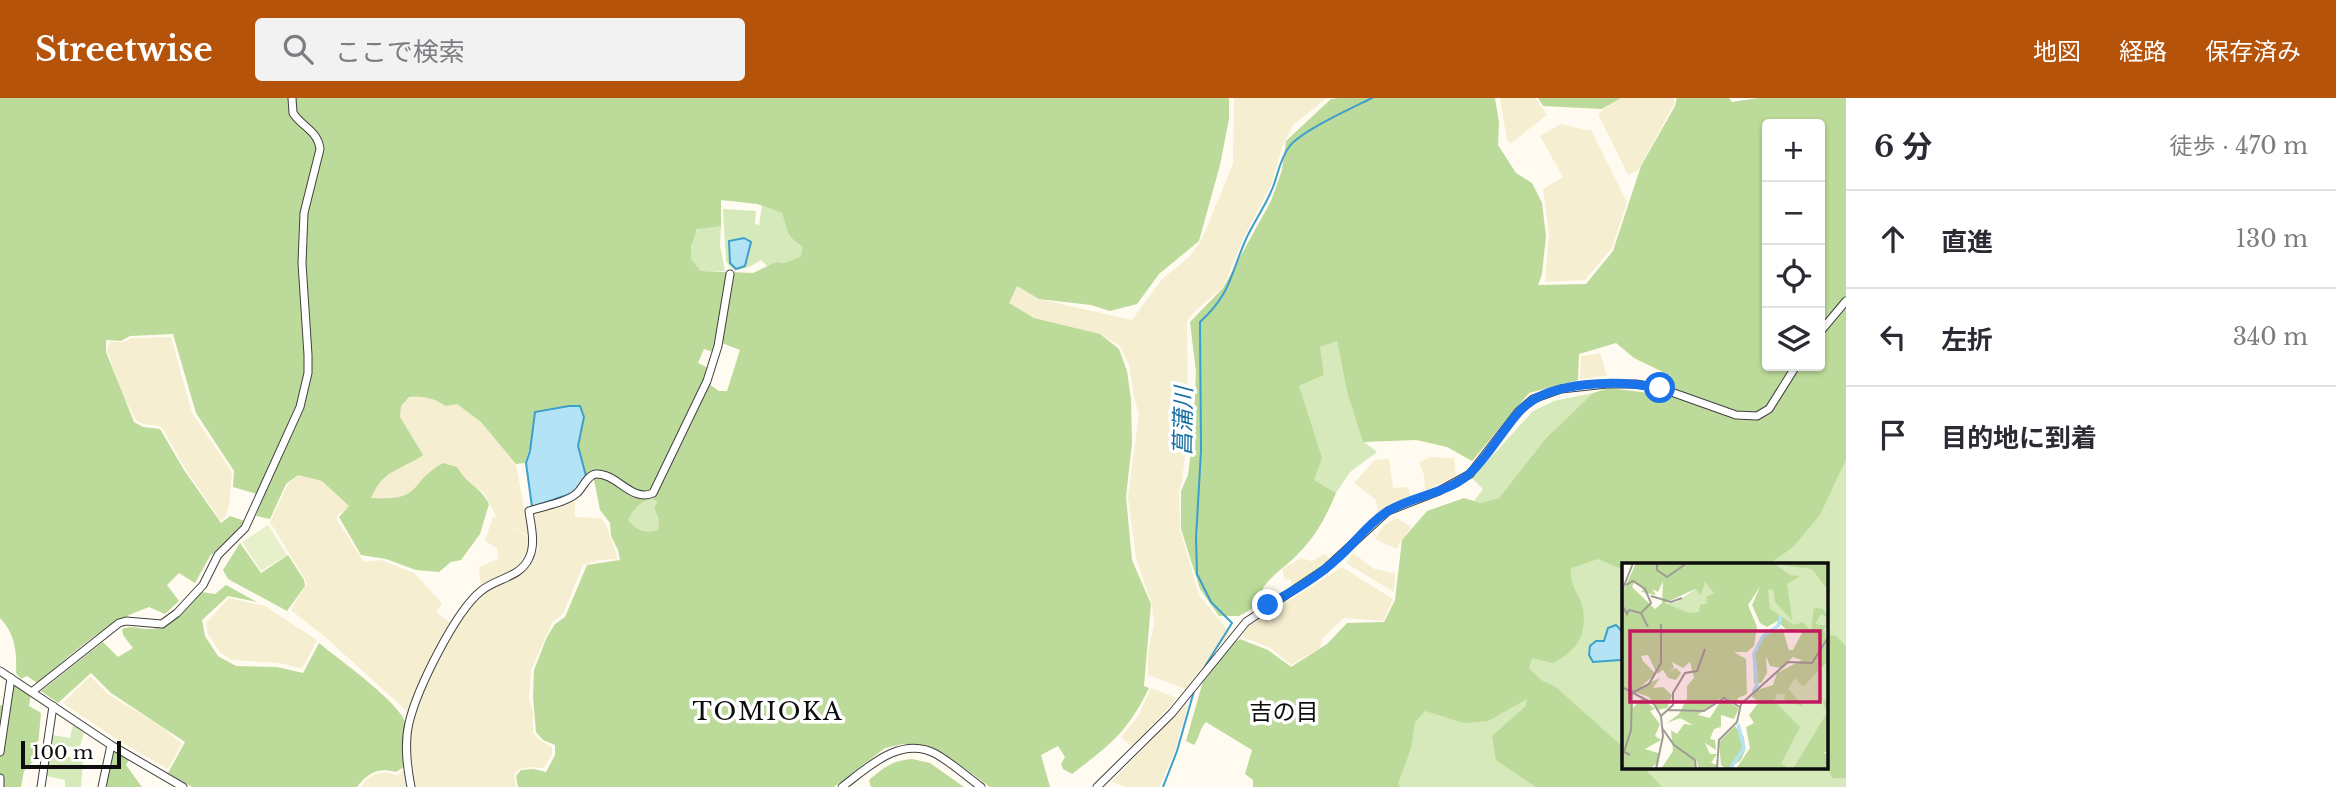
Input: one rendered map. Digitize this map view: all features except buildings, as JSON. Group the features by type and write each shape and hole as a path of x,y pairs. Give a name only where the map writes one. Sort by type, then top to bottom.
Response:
{"street":[{"path":"33,691 111,628 126,621 162,624 177,613 203,586 218,555 248,523 300,407 308,373 302,263 304,213 320,149 319,141 313,132 293,113 292,98"},
{"path":"411,787 407,750 409,722 452,625 481,590 520,571 525,565 533,548 529,511 573,496 591,476 597,474 640,495 653,493 711,369 721,330 730,274"},
{"path":"1825,326 1846,301"},
{"path":"1097,787 1171,713 1246,622 1325,569 1388,511 1439,491 1470,474 1518,412 1533,399 1561,389 1623,383 1660,388 1736,415 1756,416 1769,409 1793,371"},
{"path":"0,671 111,745 183,787"},
{"path":"0,752 11,678"},
{"path":"41,787 53,706"},
{"path":"102,787 111,745"},
{"path":"842,787 890,754 914,747 933,752 981,787"},
{"path":"0,778 0,787"}],"shaded area":[{"path":"1234,98 1327,98 1293,125 1283,145 1271,185 1244,237 1223,287 1187,321 1188,430 1179,492 1180,530 1199,595 1230,633 1185,689 1148,675 1148,652 1154,625 1152,605 1136,558 1128,497 1139,414 1129,365 1120,346 1100,334 1034,318 1008,304 1016,285 1039,299 1132,320 1161,280 1189,257 1201,241 1233,164"},
{"path":"1500,98 1535,98 1547,115 1510,144"},
{"path":"1620,98 1674,98 1674,104 1638,170 1628,175 1598,114"},
{"path":"1561,124 1591,130 1627,202 1612,248 1585,280 1545,282 1549,234 1543,189 1563,177 1540,136"},
{"path":"171,337 192,413 232,472 229,506 221,521 186,470 163,429 136,420 123,395 107,350 110,342 124,342 132,338"},
{"path":"1600,353 1607,376 1580,379 1581,356"},
{"path":"423,396 446,406 457,404 481,422 516,464 529,536 499,519 529,537 528,547 519,566 481,587 479,567 498,559 497,548 485,541 493,517 497,518 484,493 465,481 457,467 443,463 431,470 408,495 395,499 370,498 378,482 422,455 400,417 401,406 409,397"},
{"path":"1431,457 1454,458 1456,476 1425,491 1424,475 1419,462"},
{"path":"1389,459 1393,488 1408,487 1411,497 1397,502 1378,515 1376,500 1354,483 1375,460"},
{"path":"298,475 322,481 350,506 338,515 337,520 364,562 381,560 414,573 442,603 436,612 451,623 408,712 291,609 307,584 270,522 288,484"},
{"path":"575,501 575,517 601,518 618,559 599,560 583,565 563,614 552,623 531,670 529,698 533,713 533,733 552,747 552,754 544,768 519,769 514,775 516,787 415,787 410,740 412,723 436,663 453,630 483,590 521,574 529,567 539,547 535,542 532,518 536,513"},
{"path":"1397,518 1411,527 1396,549 1375,539 1384,525"},
{"path":"1353,553 1374,569 1395,573 1394,592 1346,563"},
{"path":"1325,554 1329,560 1293,586 1290,579 1285,580 1282,569 1301,558 1311,561"},
{"path":"1342,567 1393,599 1383,621 1344,618 1322,639 1320,648 1291,665 1269,647 1242,637 1249,626"},
{"path":"229,598 265,606 317,640 302,669 280,663 232,660 220,652 208,634 206,623"},
{"path":"90,676 108,694 162,727 182,744 168,769 63,703"},
{"path":"1151,688 1177,698 1132,747 1121,737 1138,716"},
{"path":"1184,704 1188,706 1175,751 1159,787 1126,787 1112,782"},
{"path":"404,770 408,787 361,787 375,774 386,772 397,775"}],"green space":[{"path":"0,98 1229,98 1229,119 1220,165 1199,241 1159,274 1137,304 1110,311 1091,305 1039,299 1017,286 1009,303 1034,318 1100,334 1119,349 1127,371 1131,399 1132,443 1126,497 1132,560 1151,604 1144,686 1149,688 1141,703 1117,737 1072,774 1063,769 1061,764 1065,757 1058,746 1041,755 1050,787 990,787 944,753 926,745 903,744 885,748 834,787 518,787 516,776 521,770 546,772 555,755 555,745 543,740 536,732 533,697 534,670 547,637 555,624 565,617 587,565 620,560 611,536 610,523 600,510 594,480 586,476 578,446 584,417 532,440 525,463 516,464 481,422 457,404 446,406 428,398 409,397 401,406 400,417 423,455 387,476 371,498 400,497 408,494 443,463 457,467 489,504 480,534 461,560 451,562 439,572 416,570 386,559 361,555 339,517 349,506 322,481 298,475 286,484 270,519 256,516 264,496 233,487 234,471 196,413 173,334 130,336 121,341 106,340 106,352 134,422 143,427 160,429 184,470 221,523 230,516 245,521 243,527 210,556 195,583 179,573 167,585 179,601 165,614 149,607 117,621 90,639 37,683 27,676 21,679 16,673 14,643 0,618","holes":["721,200 757,204 782,213 790,236 802,246 801,256 785,263 776,262 753,273 701,271 691,259 691,246 697,229 721,226","722,343 740,350 727,391 719,391 709,384 708,368 698,363 704,349 713,352 719,349","652,498 657,502 654,508 659,520 658,530 641,530 628,520 641,504"]},
{"path":"1495,98 1499,123 1498,145 1516,173 1532,183 1542,203 1546,236 1542,274 1538,285 1586,284 1613,251 1641,166 1677,98 1729,98 1732,102 1758,98 1846,98 1846,459 1820,515 1793,547 1771,563 1622,563 1622,572 1598,559 1571,568 1573,585 1583,609 1581,635 1574,648 1561,658 1553,663 1532,658 1529,668 1541,680 1557,688 1622,746 1622,770 1646,770 1662,787 1536,787 1496,760 1492,736 1526,706 1527,699 1488,721 1464,723 1425,711 1415,722 1411,748 1398,784 1401,787 1253,787 1253,780 1245,774 1252,750 1206,722 1194,745 1186,741 1203,681 1229,646 1240,639 1268,650 1291,667 1327,644 1347,623 1384,622 1395,600 1402,540 1427,511 1464,498 1481,503 1499,498 1546,438 1593,393 1609,388 1657,394 1671,376 1634,358 1616,343 1579,354 1578,380 1529,393 1472,461 1447,447 1416,440 1363,442 1347,392 1337,341 1320,347 1324,375 1299,386 1322,458 1314,480 1336,493 1308,543 1263,588 1266,601 1239,616 1219,616 1200,589 1181,529 1181,491 1188,475 1193,436 1196,372 1190,322 1223,288 1271,201 1282,170 1286,141 1331,99"},
{"path":"1538,98 1621,98 1602,109 1543,106"},
{"path":"762,206 782,213 790,236 802,246 801,256 785,263 776,262 768,267 761,260 742,269 732,269 726,260 723,209 756,211 755,223 759,226"},
{"path":"721,226 720,245 725,271 701,271 691,259 693,237 701,227"},
{"path":"1337,341 1347,392 1363,441 1377,452 1350,472 1336,493 1314,480 1299,386 1324,375 1319,347"},
{"path":"1593,393 1546,438 1499,498 1481,503 1474,501 1483,489 1472,478 1533,411 1554,401"},
{"path":"1846,413 1846,787 1358,787 1546,519 1622,564 1622,770 1828,770 1828,563 1688,563"},
{"path":"651,497 657,502 654,509 659,520 658,530 638,529 628,520 633,510"},
{"path":"268,525 287,555 261,571 242,542"},
{"path":"240,543 261,573 288,555 305,586 287,611 228,579 223,570"},
{"path":"226,585 257,602 228,596 202,620 205,636 218,656 236,666 277,667 303,673 319,643 381,693 401,715 407,734 404,767 396,772 374,772 357,787 192,787 168,773 185,742 111,693 91,673 58,703 41,691 103,642 118,657 133,648 123,635 122,629 158,628 173,622 201,592 215,594"},
{"path":"1828,634 1836,636 1846,646 1846,778 1832,778 1828,768"},
{"path":"12,682 31,693 29,706 41,713 37,757 24,771 21,787 0,787 0,705 3,706"},
{"path":"73,725 84,733 79,748 59,745 57,754 83,760 81,787 65,787 65,780 46,776 53,735 70,738"},
{"path":"113,750 129,760 126,765 142,787 105,787"},
{"path":"912,759 930,763 964,787 871,787 869,780 884,768"}],"water":[{"path":"744,238 751,242 745,266 736,269 730,263 729,241"},
{"path":"580,406 584,417 578,446 586,476 573,493 532,507 526,463 535,412"},
{"path":"1616,625 1622,633 1622,658 1593,662 1589,655 1590,646 1596,641 1604,641 1608,628"}],"waterway":[{"name":"菖蒲川","path":"1199,676 1232,623 1211,602 1197,574 1196,538 1201,451 1200,322 1218,302 1229,284 1246,239 1270,194 1289,147 1315,127 1372,98"},
{"name":"菖蒲川","path":"1163,787 1177,751 1194,691"}],"district":[{"name":"TOMIOKA","path":"768,711"},
{"name":"吉の目","path":"1284,712"}],"route":[{"path":"1268,605 1325,569 1388,511 1439,491 1470,474 1526,403 1542,394 1561,389 1623,383 1660,388"}]}
